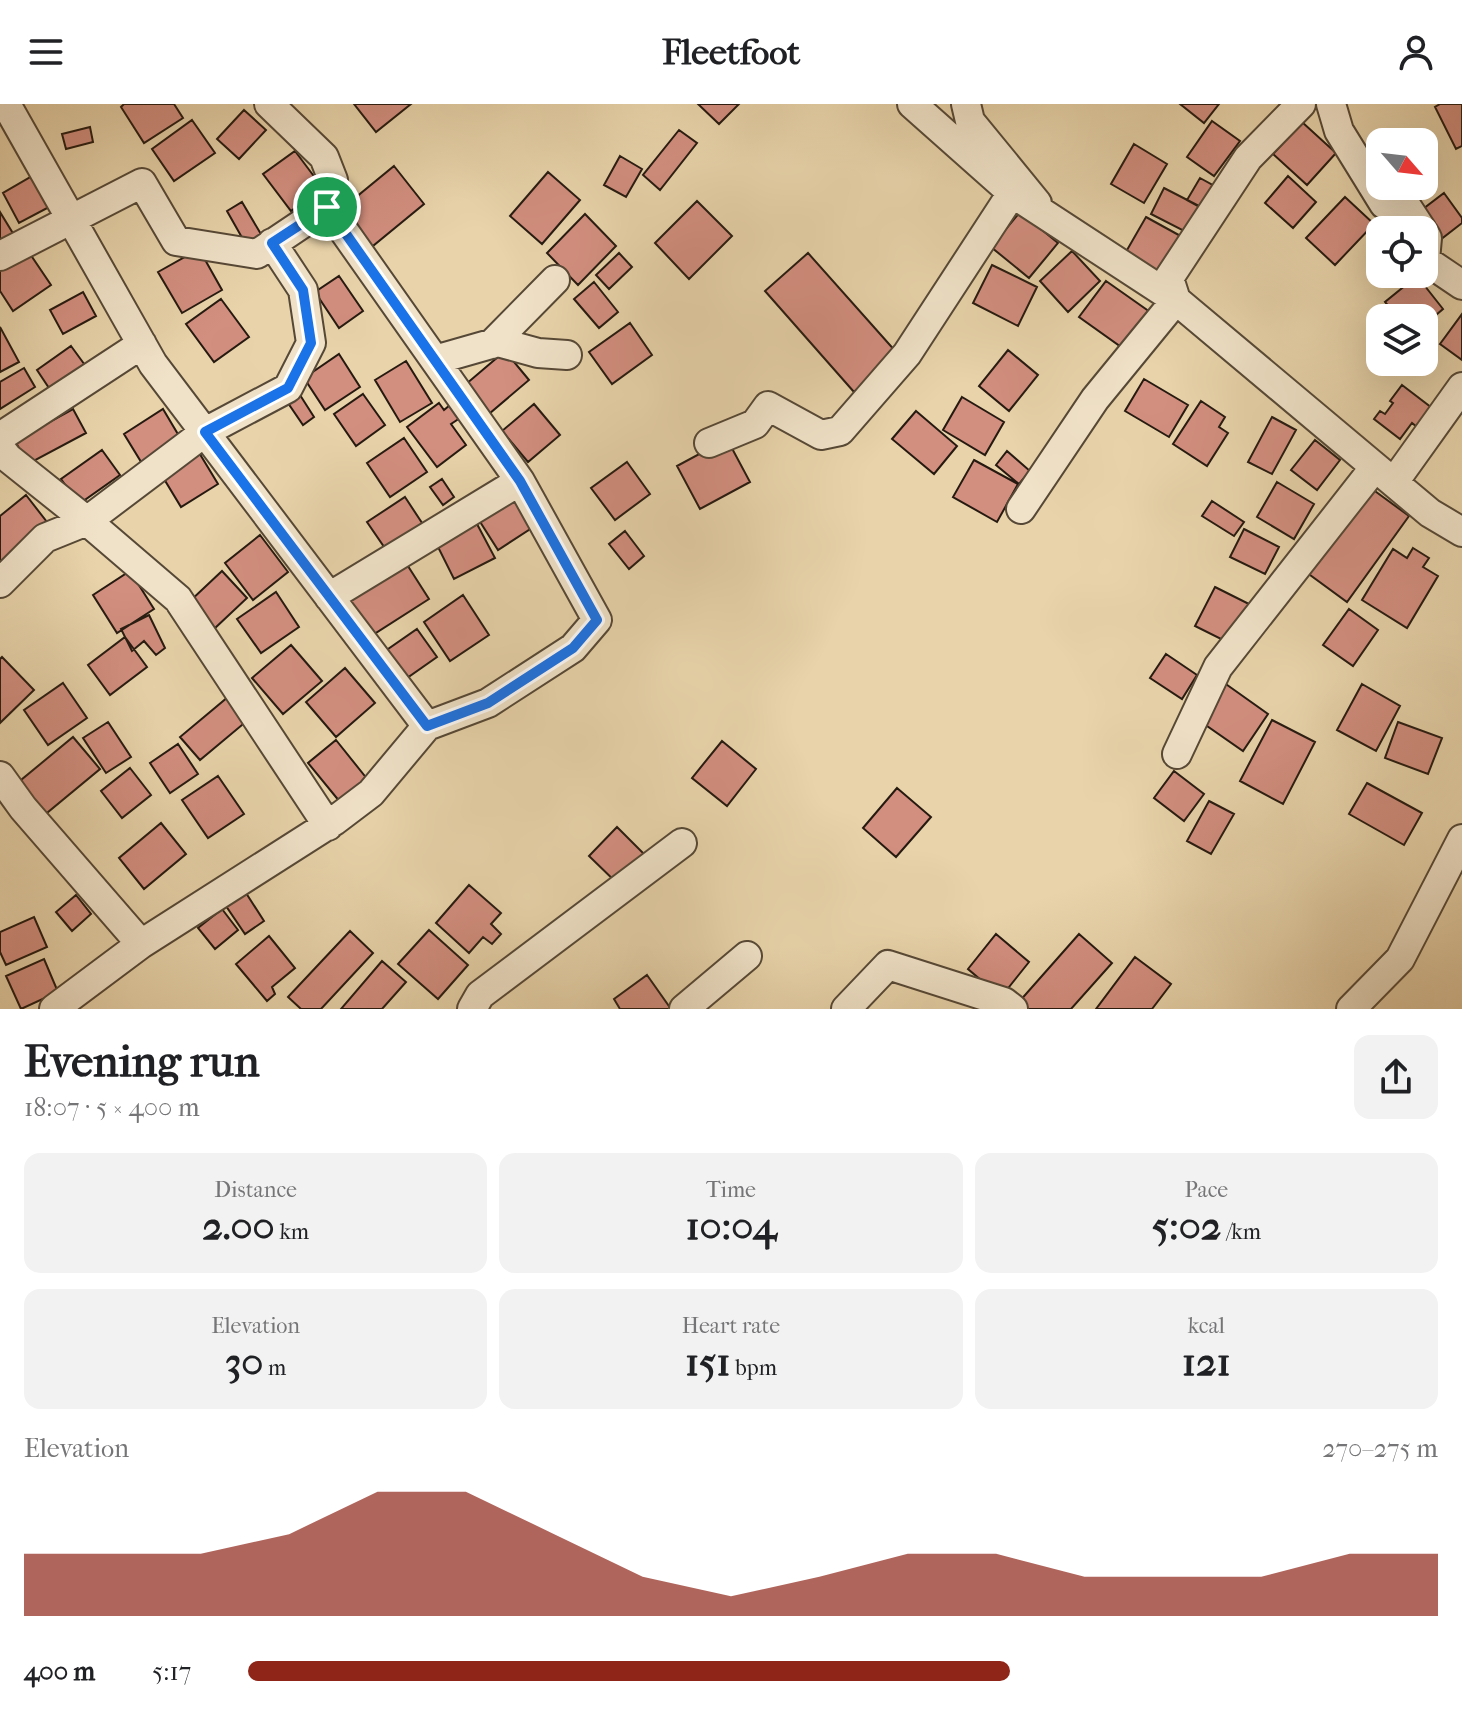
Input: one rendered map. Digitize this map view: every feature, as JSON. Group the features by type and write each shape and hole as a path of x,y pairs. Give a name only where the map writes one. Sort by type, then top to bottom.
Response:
{"street":[{"path":"6,104 153,364 427,726"},
{"path":"0,256 142,183 176,241 257,254 327,207 333,180 324,157 269,104"},
{"path":"912,104 1012,193 1176,300 1430,513 1462,532"},
{"path":"966,104 970,121 1047,215"},
{"path":"1331,104 1339,131 1384,204 1405,204 1413,216"},
{"path":"1176,300 1169,278 1248,158 1291,107"},
{"path":"709,443 755,424 768,406 821,435 840,431 907,354 1012,193"},
{"path":"54,1009 141,944 328,826 371,793 427,726 488,703 573,648 597,620 520,481 327,207"},
{"path":"0,583 45,538 87,521 205,432 288,388 311,343 303,290 272,243"},
{"path":"1438,269 1462,285"},
{"path":"492,344 555,280"},
{"path":"1021,509 1095,399 1176,300"},
{"path":"435,360 498,342 538,353 567,355"},
{"path":"0,437 142,344"},
{"path":"1177,754 1218,667 1462,387"},
{"path":"0,448 8,458 178,599 328,826"},
{"path":"329,597 520,481"},
{"path":"0,776 23,808 141,944"},
{"path":"1351,1009 1400,959 1462,839"},
{"path":"472,1009 480,995 682,843"},
{"path":"684,1009 747,956"},
{"path":"846,1009 888,965 1004,1002 1013,1009"}],"building":[{"path":"124,104 174,104 183,118 144,143 121,107"},
{"path":"354,104 411,104 376,132"},
{"path":"698,104 739,104 719,124"},
{"path":"1180,104 1219,104 1204,123"},
{"path":"1440,104 1462,104 1462,146 1456,149 1435,107"},
{"path":"244,110 266,130 239,159 217,139"},
{"path":"192,120 215,153 174,181 152,149"},
{"path":"1212,121 1240,141 1214,176 1187,157"},
{"path":"1302,122 1336,153 1307,185 1273,154"},
{"path":"90,127 93,142 66,149 62,134"},
{"path":"679,130 697,143 660,190 643,175"},
{"path":"1134,144 1167,164 1144,203 1111,184"},
{"path":"295,151 322,187 291,211 263,174"},
{"path":"620,156 642,169 626,197 604,185"},
{"path":"394,166 424,204 368,250 338,212"},
{"path":"548,172 580,200 542,244 510,216"},
{"path":"34,175 51,206 19,223 3,193"},
{"path":"1288,176 1316,202 1293,228 1265,203"},
{"path":"1200,178 1218,188 1205,210 1187,200"},
{"path":"1164,188 1199,206 1186,232 1151,214"},
{"path":"1444,193 1462,218 1462,223 1440,240 1438,216 1422,216 1419,212"},
{"path":"1345,197 1366,217 1366,232 1335,265 1306,238"},
{"path":"697,201 732,236 689,279 655,243"},
{"path":"242,202 265,241 249,250 227,211"},
{"path":"0,212 14,235 0,244"},
{"path":"1020,212 1058,243 1029,278 991,247"},
{"path":"585,214 616,246 578,285 547,253"},
{"path":"1146,217 1186,239 1164,279 1123,257"},
{"path":"24,245 51,285 13,311 0,291 0,261"},
{"path":"199,249 222,290 182,313 158,272"},
{"path":"1072,251 1100,281 1068,312 1040,281"},
{"path":"619,253 632,267 609,289 596,275"},
{"path":"808,253 897,353 854,392 765,291"},
{"path":"992,265 1037,287 1018,326 973,303"},
{"path":"339,276 363,311 339,328 315,292"},
{"path":"1106,281 1150,312 1124,349 1079,317"},
{"path":"594,282 618,312 599,328 574,299"},
{"path":"1402,288 1426,288 1443,309 1438,313 1438,304 1385,302"},
{"path":"83,292 96,316 63,334 50,310"},
{"path":"221,299 249,337 214,362 186,324"},
{"path":"1462,314 1462,360 1440,344"},
{"path":"630,323 652,355 612,384 589,352"},
{"path":"0,327 19,362 0,372"},
{"path":"71,346 90,372 55,397 37,370"},
{"path":"1008,350 1038,375 1009,411 979,386"},
{"path":"505,351 529,380 483,419 459,390"},
{"path":"339,354 360,387 325,410 304,378"},
{"path":"406,361 432,403 400,422 375,380"},
{"path":"24,368 35,387 0,409 0,382"},
{"path":"1144,379 1188,405 1169,437 1125,411"},
{"path":"1402,385 1432,408 1417,427 1412,423 1400,439 1374,419 1380,411 1385,414"},
{"path":"363,394 385,425 356,446 334,414"},
{"path":"300,395 314,417 303,425 288,403"},
{"path":"962,397 1004,422 985,455 943,430"},
{"path":"1201,401 1225,417 1219,427 1228,433 1207,466 1173,444"},
{"path":"439,403 444,410 450,405 460,418 451,424 466,445 437,467 407,427"},
{"path":"534,404 560,435 528,462 502,431"},
{"path":"73,409 86,433 28,464 15,441"},
{"path":"163,409 182,441 143,465 124,434"},
{"path":"916,411 957,446 934,474 892,439"},
{"path":"1272,417 1296,430 1272,474 1248,462"},
{"path":"404,438 427,472 390,497 367,463"},
{"path":"727,439 750,482 700,509 677,466"},
{"path":"1315,440 1340,460 1317,490 1291,470"},
{"path":"195,446 218,484 181,507 158,469"},
{"path":"102,450 120,475 79,504 61,479"},
{"path":"1007,451 1030,471 1019,484 996,465"},
{"path":"974,460 1018,484 997,522 953,497"},
{"path":"627,462 650,494 615,520 591,488"},
{"path":"442,479 454,497 443,505 430,487"},
{"path":"1277,482 1314,504 1294,539 1257,517"},
{"path":"1368,486 1409,516 1347,602 1306,572"},
{"path":"516,491 538,524 498,550 477,517"},
{"path":"26,495 54,531 0,573 0,516"},
{"path":"405,497 426,529 389,554 367,522"},
{"path":"1212,501 1244,522 1234,536 1202,516"},
{"path":"477,524 495,558 454,579 437,545"},
{"path":"1244,529 1279,547 1265,574 1230,557"},
{"path":"625,531 644,556 629,569 609,544"},
{"path":"260,535 288,572 253,600 225,563"},
{"path":"1413,548 1429,558 1423,567 1438,576 1407,628 1362,600 1393,549 1407,558"},
{"path":"406,563 429,599 371,636 348,600"},
{"path":"130,571 154,609 117,633 93,595"},
{"path":"222,571 247,598 214,629 189,602"},
{"path":"1215,587 1249,604 1229,643 1195,626"},
{"path":"276,592 299,627 261,653 237,619"},
{"path":"463,595 489,635 450,661 424,622"},
{"path":"1349,609 1378,630 1353,666 1323,645"},
{"path":"149,615 165,648 156,655 144,641 132,651 121,629"},
{"path":"417,629 437,657 397,685 378,656"},
{"path":"125,637 147,667 110,695 88,665"},
{"path":"291,645 322,681 283,714 252,678"},
{"path":"1166,654 1197,675 1182,699 1150,678"},
{"path":"2,657 34,690 0,723 0,659"},
{"path":"345,668 375,703 336,737 306,702"},
{"path":"1223,682 1268,714 1243,751 1197,719"},
{"path":"63,683 87,718 48,745 24,710"},
{"path":"1362,684 1400,706 1376,751 1337,730"},
{"path":"228,697 248,720 200,760 180,737"},
{"path":"1272,720 1315,742 1283,804 1240,781"},
{"path":"108,722 131,757 106,773 83,738"},
{"path":"1398,722 1442,738 1428,774 1385,758"},
{"path":"73,737 100,769 42,817 15,785"},
{"path":"336,740 368,780 340,802 308,763"},
{"path":"722,741 756,769 727,806 692,778"},
{"path":"178,744 198,774 170,793 150,763"},
{"path":"130,768 151,795 122,818 101,791"},
{"path":"1174,771 1204,794 1184,821 1154,798"},
{"path":"218,776 244,814 208,838 182,800"},
{"path":"1367,783 1422,813 1404,845 1349,814"},
{"path":"897,788 931,817 896,857 863,828"},
{"path":"1209,801 1234,814 1211,854 1187,841"},
{"path":"161,823 186,854 144,889 119,858"},
{"path":"617,827 649,859 622,888 589,856"},
{"path":"469,885 501,913 491,924 501,934 492,944 483,937 469,953 436,923"},
{"path":"246,893 264,921 245,934 226,906"},
{"path":"76,895 91,914 72,931 56,912"},
{"path":"222,909 238,930 215,949 198,928"},
{"path":"34,917 47,947 6,965 0,952 0,932"},
{"path":"429,930 468,965 438,999 398,964"},
{"path":"350,931 373,953 321,1009 301,1009 288,997"},
{"path":"996,934 1029,962 1001,997 968,969"},
{"path":"1079,934 1112,963 1071,1009 1024,1009 1018,1003"},
{"path":"269,936 295,968 272,987 275,994 267,1001 236,964"},
{"path":"1135,957 1171,984 1152,1009 1096,1009"},
{"path":"44,959 58,992 21,1009 6,976"},
{"path":"382,961 406,982 382,1009 341,1009"},
{"path":"647,975 671,1009 620,1009 614,999"}],"route":[{"path":"327,207 520,481 597,620 573,648 488,703 427,726 205,432 288,388 311,343 303,290 272,243 327,207"}]}
